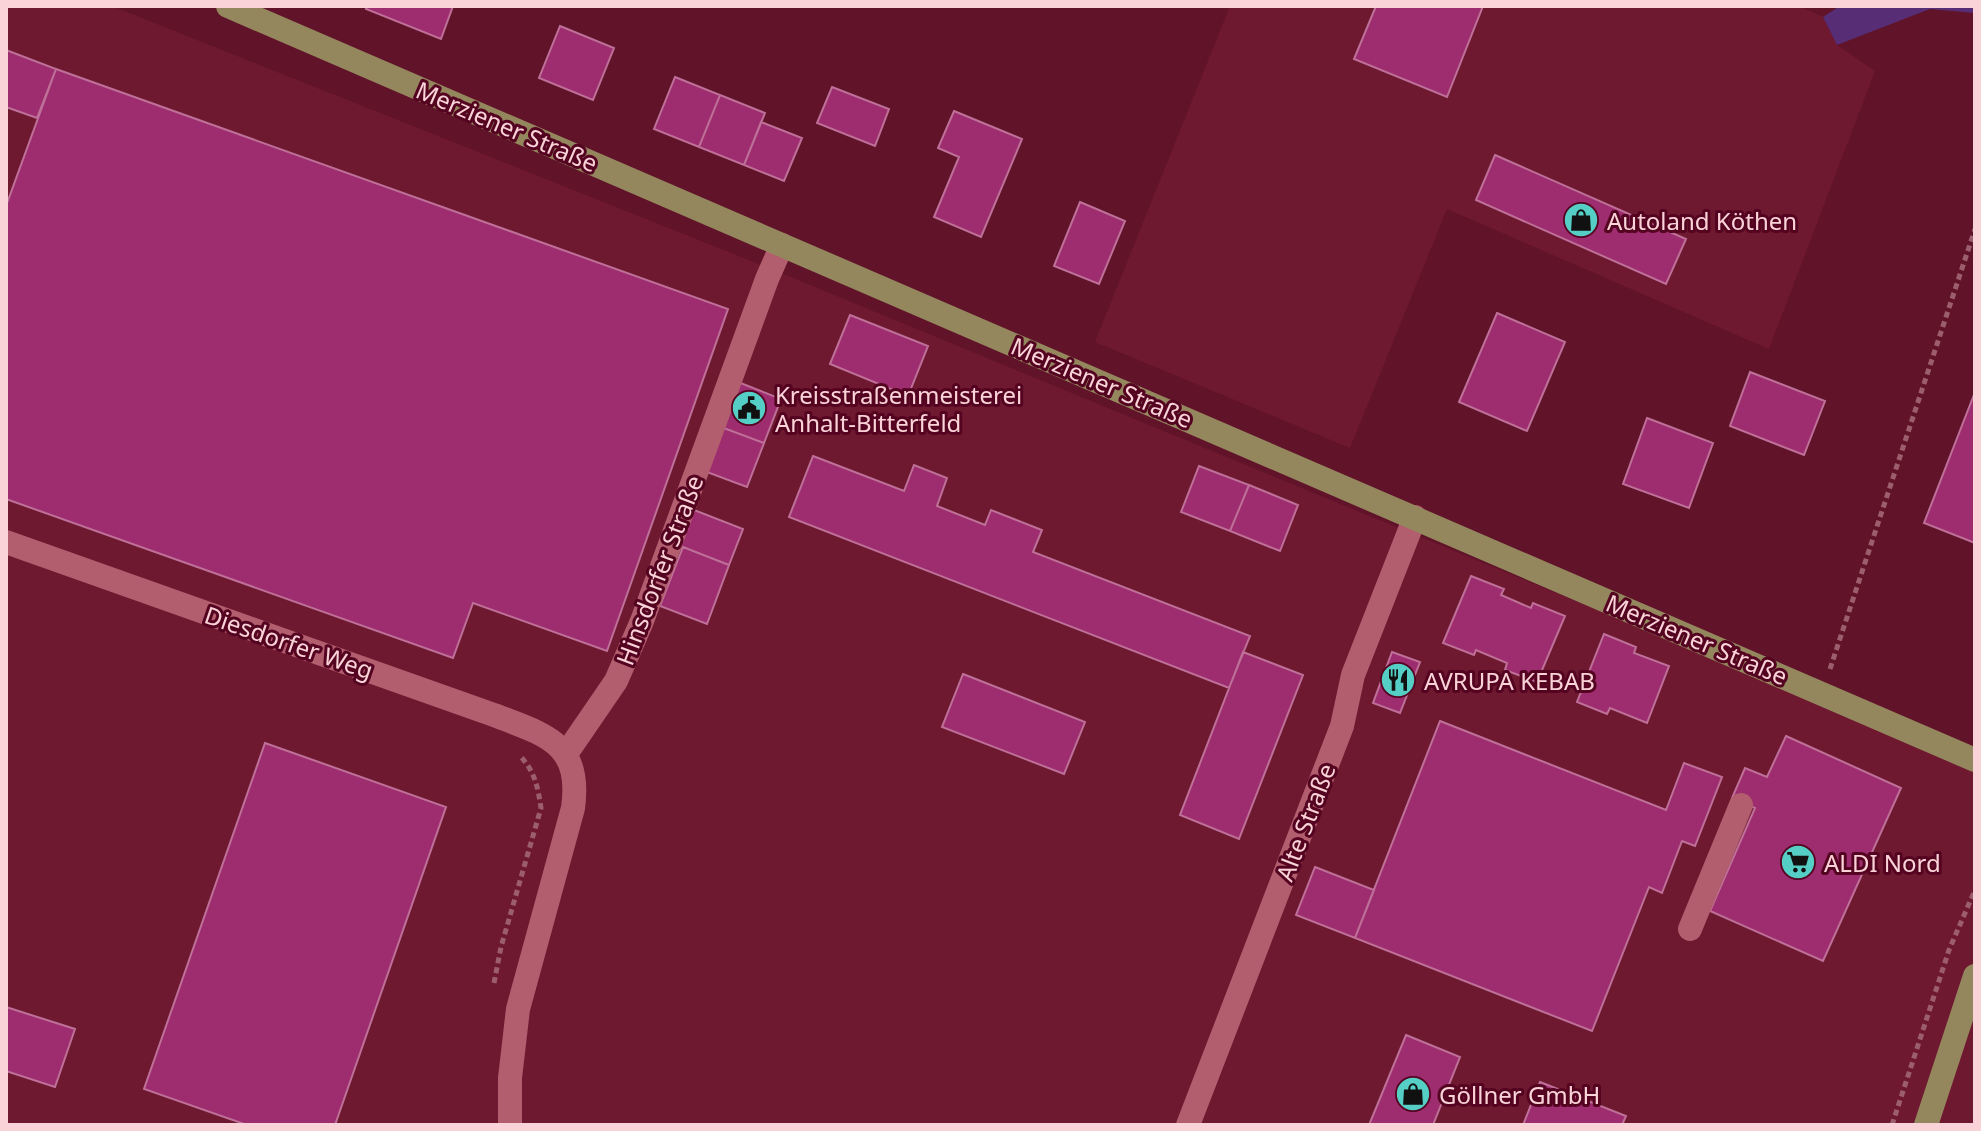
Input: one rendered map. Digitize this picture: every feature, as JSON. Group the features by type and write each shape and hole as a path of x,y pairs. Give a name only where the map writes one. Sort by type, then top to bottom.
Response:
{"main road":[{"name":"Merziener Straße","path":"228,6 1975,760"},
{"path":"1926,1125 1975,976"}],"street":[{"name":"Hinsdorfer Straße","path":"566,754 616,681 642,621 782,245"},
{"name":"Alte Straße","path":"1188,1125 1342,726 1353,675 1415,517"},
{"name":"Diesdorfer Weg","path":"6,542 506,720 549,739 566,754"},
{"path":"510,1125 510,1078 518,1009 573,808 573,768 566,754"},
{"path":"1690,929 1741,805"}],"path":[{"path":"1822,693 1975,229"},
{"path":"492,990 501,947 541,808 530,767 513,749 506,720"},
{"path":"1892,1125 1949,950 1975,890"}],"shaded area":[{"path":"6,6 112,6 764,266 1975,766 1975,1125 6,1125"},
{"path":"1230,6 1799,6 1823,17 1837,45 1875,71 1769,349 1447,209 1350,448 1095,342"},
{"path":"1840,6 1975,6 1975,13 1930,9 1837,45 1823,17"}],"building":[{"path":"367,6 453,6 441,39 366,9"},
{"path":"1376,6 1483,6 1447,97 1354,59"},
{"path":"560,26 614,48 593,100 539,78"},
{"path":"6,50 56,69 37,118 6,107"},
{"path":"56,69 728,309 607,651 473,603 453,658 6,499 6,206"},
{"path":"675,77 720,95 699,147 654,129"},
{"path":"832,87 889,109 875,146 817,123"},
{"path":"720,95 765,113 744,165 699,147"},
{"path":"954,111 1022,139 981,237 934,217 959,157 938,148"},
{"path":"761,122 802,138 784,181 744,165"},
{"name":"Autoland Köthen","path":"1495,155 1686,239 1666,284 1476,200"},
{"path":"1080,202 1125,221 1099,284 1054,266"},
{"path":"1497,313 1565,342 1527,431 1459,402"},
{"path":"850,315 928,346 908,396 830,364"},
{"path":"1750,372 1825,401 1804,455 1730,426"},
{"path":"738,382 781,399 764,443 721,427"},
{"path":"1975,392 1975,543 1924,523"},
{"path":"1647,418 1713,443 1689,508 1623,484"},
{"path":"721,427 764,443 747,487 704,471"},
{"path":"813,456 904,491 914,465 947,478 937,506 985,525 991,510 1042,530 1033,552 1250,636 1229,688 789,517"},
{"path":"1199,466 1249,485 1230,531 1181,512"},
{"path":"1249,485 1298,505 1280,551 1230,531"},
{"path":"689,508 743,529 729,565 675,544"},
{"path":"683,547 729,565 707,624 660,606"},
{"path":"1471,576 1504,589 1501,595 1531,608 1533,603 1565,616 1537,682 1505,670 1507,663 1476,650 1474,655 1443,643"},
{"path":"1604,634 1636,647 1634,653 1669,666 1647,723 1610,708 1607,714 1577,702"},
{"path":"1243,652 1303,675 1239,839 1180,815"},
{"path":"1392,652 1420,662 1400,713 1373,703"},
{"path":"963,674 1085,722 1064,774 942,727"},
{"path":"1440,721 1666,810 1684,763 1722,777 1695,846 1682,841 1662,893 1649,887 1592,1031 1355,938"},
{"path":"1786,736 1901,788 1823,961 1710,911 1755,808 1732,798 1745,768 1767,777"},
{"path":"265,743 446,807 335,1125 247,1125 144,1089"},
{"path":"1315,867 1374,890 1355,938 1296,915"},
{"path":"6,1007 75,1029 55,1087 6,1071"},
{"path":"1406,1035 1460,1057 1433,1125 1369,1125"},
{"path":"1540,1082 1626,1116 1622,1125 1523,1125"}],"place":[{"name":"Autoland Köthen","path":"1581,220"},
{"name":"Kreisstraßenmeisterei Anhalt-Bitterfeld","path":"749,408"},
{"name":"AVRUPA KEBAB","path":"1398,680"},
{"name":"ALDI Nord","path":"1798,862"},
{"name":"Göllner GmbH","path":"1413,1094"}]}
